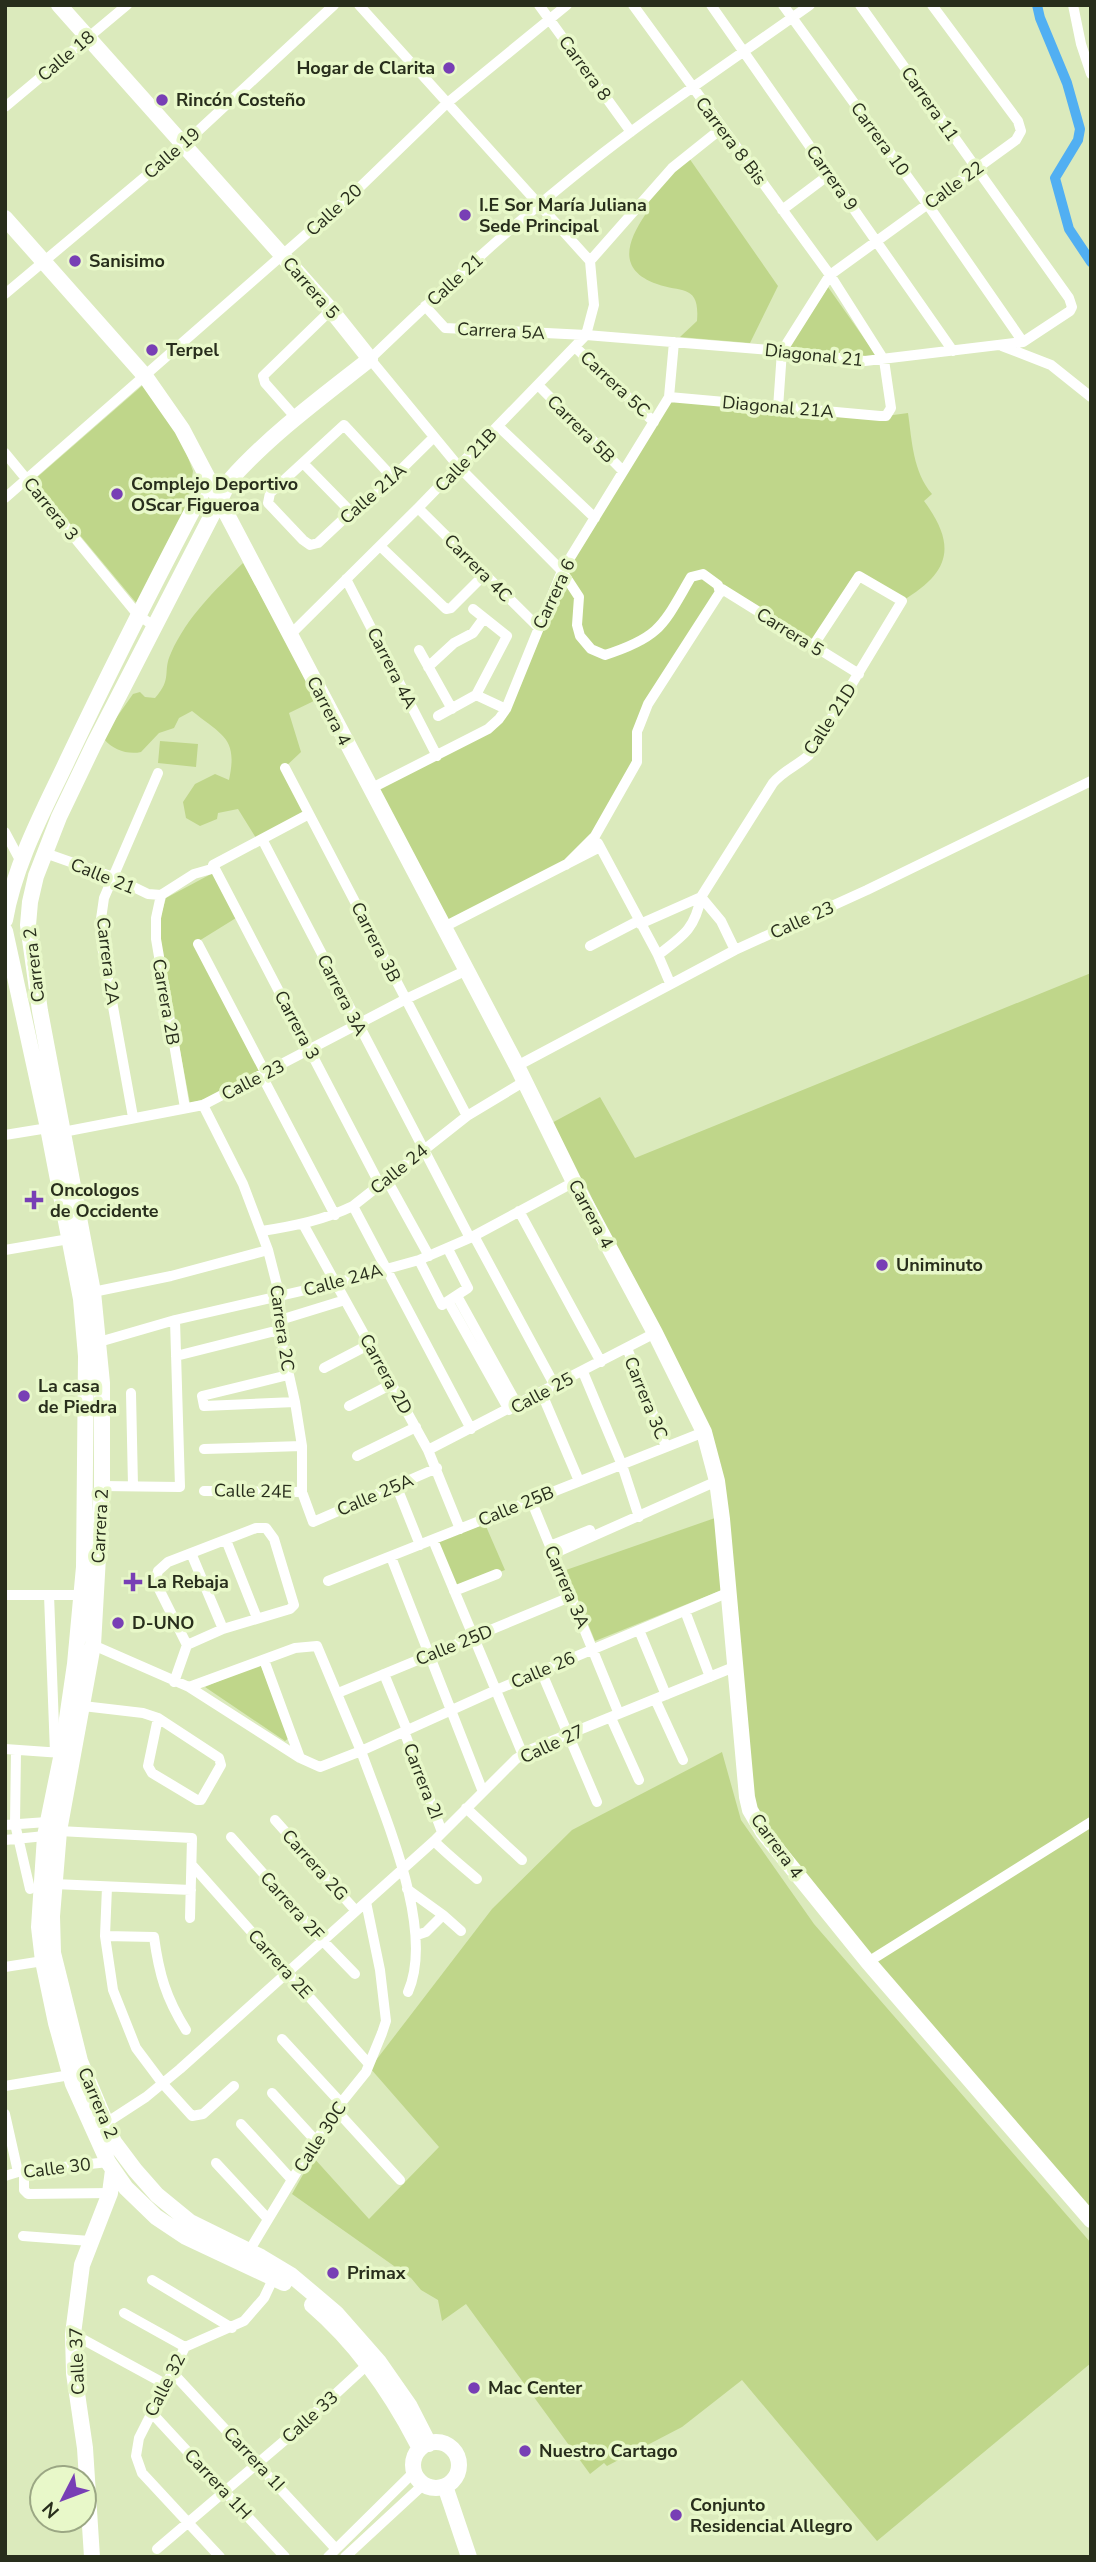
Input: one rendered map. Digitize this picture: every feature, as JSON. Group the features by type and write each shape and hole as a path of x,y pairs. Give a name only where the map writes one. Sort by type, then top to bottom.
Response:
{"main road":[{"name":"Carrera 5","path":"59,5 283,255 370,359"},
{"name":"Carrera 4","path":"5,218 145,376 182,429 525,1081 574,1182 655,1333 704,1432 717,1481 750,1810 763,1832 868,1962 1091,2220"},
{"name":"Calle 21","path":"218,499 247,461 370,359"},
{"name":"Carrera 2","path":"5,920 21,862 138,615 209,479"},
{"name":"Carrera 2","path":"218,499 94,744 45,853 36,876 28,925 69,1239 81,1298 86,1356 86,1522 82,1595 85,1656 58,1753 39,1927 43,1961 70,2075 85,2115 111,2166 140,2204 170,2228 202,2246 274,2277 316,2309 367,2365 425,2446"},
{"name":"Carrera 2","path":"5,932 56,1130 93,1292 99,1342 102,1486 85,1656 83,1706 51,1830 54,1884 53,1953 80,2061 114,2142 157,2195 190,2222 290,2275 336,2313 379,2362 409,2405 425,2446"},
{"name":"Calle 37","path":"92,2557 88,2487 74,2373 73,2334 82,2264 110,2193 111,2166"},
{"path":"430,2483 457,2473 458,2459 455,2452 443,2444 425,2446 414,2460 430,2483 469,2557"},
{"path":"430,2483 458,2557"}],"street":[{"name":"Calle 18","path":"5,107 127,5"},
{"name":"Calle 19","path":"5,294 184,144 334,5"},
{"path":"359,5 590,261 672,168 722,128"},
{"name":"Carrera 8","path":"539,5 631,132"},
{"name":"Calle 20","path":"5,498 360,187 446,104 567,5"},
{"name":"Carrera 8 Bis","path":"633,5 830,275 884,360"},
{"name":"Carrera 9","path":"710,5 953,351"},
{"name":"Carrera 10","path":"783,5 1023,342"},
{"name":"Calle 21","path":"370,359 425,306 538,206 631,132 810,5"},
{"name":"Carrera 11","path":"860,5 1069,298 1072,307"},
{"name":"Calle 22","path":"782,351 830,275 1016,140 1021,131 1018,121 932,5"},
{"path":"1073,5 1086,45 1091,74"},
{"path":"782,210 830,174"},
{"name":"Calle 21B","path":"290,635 586,335 594,304 590,261"},
{"name":"Carrera 5A","path":"425,306 445,328 586,335"},
{"name":"Diagonal 21","path":"586,335 782,351 865,361 884,360 1023,342 1072,307"},
{"path":"296,418 265,383 263,376 331,310"},
{"name":"Carrera 6","path":"370,789 488,729 506,709 562,571 669,397 674,342"},
{"path":"999,345 1051,365 1091,397"},
{"name":"Carrera 5C","path":"575,347 654,422"},
{"path":"778,408 782,351"},
{"name":"Carrera 5","path":"370,359 458,467 562,571 579,597 577,625 580,636 591,649 605,655 633,646 661,627 691,577 703,575 718,585 721,591 859,674"},
{"name":"Diagonal 21A","path":"669,397 886,416 891,408 884,360"},
{"name":"Carrera 5B","path":"538,386 623,471"},
{"path":"351,512 303,463 344,425 393,478"},
{"path":"498,426 595,518"},
{"name":"Calle 21A","path":"303,463 270,493 268,503 310,545 318,543 351,512 363,507 433,438"},
{"name":"Carrera 3","path":"5,453 138,615 153,626"},
{"name":"Carrera 4C","path":"418,508 539,628"},
{"path":"380,546 446,609 484,575"},
{"name":"Calle 21D","path":"658,955 687,933 698,916 701,897 773,783 783,771 801,763 809,755 902,601 859,576 813,646"},
{"name":"Carrera 4A","path":"346,579 437,756"},
{"path":"444,928 566,865 597,842 637,761 637,732 649,704 721,591"},
{"path":"439,716 476,695 507,636 473,609"},
{"path":"428,667 454,643 473,633 485,618"},
{"path":"419,650 452,709"},
{"path":"476,695 506,709"},
{"name":"Carrera 3B","path":"285,768 467,1116"},
{"name":"Carrera 2A","path":"133,1117 102,946 102,909 158,773"},
{"name":"Calle 23","path":"517,1066 735,950 867,890 1091,781"},
{"path":"161,895 194,874 214,867 309,814"},
{"path":"5,832 21,862"},
{"name":"Carrera 3A","path":"262,839 423,1150"},
{"path":"597,842 658,955 670,983"},
{"name":"Calle 21","path":"45,853 113,877 148,894 161,895"},
{"name":"Carrera 3","path":"214,867 384,1183"},
{"name":"Carrera 2B","path":"161,895 156,918 156,939 186,1108"},
{"path":"590,946 639,922 701,897 721,921 735,950"},
{"path":"198,944 335,1215"},
{"name":"Calle 23","path":"5,1135 56,1130 203,1105 467,970"},
{"name":"Calle 24","path":"262,1231 303,1224 335,1215 353,1206 467,1116 525,1081"},
{"name":"Carrera 2C","path":"203,1105 243,1184 268,1250 280,1297 279,1325 302,1446 302,1492 313,1522"},
{"path":"423,1150 555,1386"},
{"name":"Calle 24A","path":"99,1342 175,1320 280,1297 424,1258 472,1237 574,1182"},
{"path":"384,1183 424,1258 442,1304 468,1288 448,1249"},
{"path":"353,1206 471,1429"},
{"path":"519,1211 601,1362"},
{"name":"Carrera 2D","path":"303,1224 428,1450 460,1529"},
{"path":"5,1250 69,1239"},
{"path":"93,1292 183,1273 268,1250"},
{"path":"452,1298 513,1408"},
{"path":"176,1356 279,1325 345,1300"},
{"path":"102,1486 180,1487 175,1320"},
{"name":"Calle 25","path":"428,1450 542,1394 655,1333"},
{"path":"324,1368 370,1344"},
{"name":"Carrera 3C","path":"627,1348 666,1447"},
{"path":"583,1372 622,1465 638,1513"},
{"path":"288,1375 202,1396 204,1406 295,1402"},
{"path":"349,1406 392,1384"},
{"path":"131,1393 133,1486"},
{"path":"542,1394 579,1481"},
{"path":"358,1455 416,1427"},
{"name":"Calle 25B","path":"328,1581 704,1432"},
{"path":"204,1449 302,1446"},
{"name":"Calle 25A","path":"313,1522 437,1468"},
{"path":"552,1550 717,1481"},
{"path":"397,1485 420,1545"},
{"name":"Calle 24E","path":"204,1491 302,1492"},
{"name":"Carrera 3A","path":"530,1500 593,1650 639,1780"},
{"path":"174,1682 187,1646 223,1629 289,1609 294,1605 274,1539 266,1528 256,1528 191,1553 168,1562 158,1570 155,1581 187,1646"},
{"path":"226,1540 257,1618"},
{"path":"433,1540 523,1755"},
{"path":"191,1553 223,1629"},
{"path":"391,1557 483,1792"},
{"path":"454,1591 497,1574"},
{"name":"Calle 26","path":"300,1758 320,1767 727,1593"},
{"path":"5,1595 82,1595"},
{"path":"9,1750 58,1753 48,1595"},
{"name":"Calle 25D","path":"338,1693 570,1597"},
{"path":"685,1611 710,1677"},
{"path":"639,1630 682,1759"},
{"path":"189,1688 295,1647 317,1646 361,1751 402,1868 417,1935 412,1984 408,1992"},
{"path":"85,1656 189,1688 300,1758"},
{"path":"264,1660 300,1758"},
{"name":"Calle 27","path":"106,2123 163,2084 434,1841 523,1755 734,1667"},
{"path":"541,1671 597,1802"},
{"name":"Carrera 2I","path":"384,1674 442,1832"},
{"path":"83,1706 143,1713 158,1718 219,1758 221,1765 201,1800 152,1773 148,1766 158,1718"},
{"path":"5,1740 9,1750 10,1825 19,1839 30,1889"},
{"path":"466,1808 522,1860"},
{"name":"Carrera 2G","path":"275,1820 356,1911"},
{"path":"868,1962 1091,1822"},
{"path":"10,1825 192,1838 190,1919"},
{"path":"5,1840 51,1830"},
{"name":"Carrera 2F","path":"231,1837 355,1973"},
{"path":"434,1841 453,1861 477,1879"},
{"name":"Carrera 2E","path":"192,1865 368,2063"},
{"path":"54,1884 191,1890"},
{"path":"107,1887 105,1936 113,1990 136,2048 192,2116 204,2114 234,2086"},
{"path":"407,1889 461,1931"},
{"name":"Calle 30C","path":"249,2251 316,2141 366,2072 386,2021 380,1970 366,1902"},
{"path":"417,1935 426,1932 443,1915"},
{"path":"105,1936 154,1937 159,1971 170,2003 186,2030"},
{"path":"5,1967 43,1961"},
{"path":"282,2039 400,2180"},
{"path":"5,2086 70,2075"},
{"path":"272,2093 316,2141"},
{"path":"5,2114 24,2190 28,2194 110,2193"},
{"path":"241,2124 292,2180"},
{"path":"216,2163 268,2219"},
{"name":"Calle 30","path":"5,2176 21,2172 111,2166"},
{"path":"23,2236 90,2241"},
{"name":"Calle 32","path":"188,2521 142,2473 136,2456 139,2438 150,2411 185,2347 232,2328 254,2311 274,2277"},
{"path":"152,2280 232,2328"},
{"path":"124,2313 185,2347"},
{"path":"73,2334 165,2384"},
{"name":"Calle 33","path":"158,2549 259,2463 367,2365"},
{"name":"Carrera 1I","path":"171,2371 259,2463 336,2554"},
{"name":"Carrera 1H","path":"150,2411 285,2557"},
{"path":"336,2554 430,2483"},
{"path":"188,2521 220,2557"}],"green space":[{"path":"689,158 778,286 750,343 680,337 697,321 696,301 688,292 644,278 631,263 630,245 645,215 643,207 673,170"},
{"path":"828,287 878,358 788,349"},
{"name":"Complejo Deportivo OScar Figueroa","path":"143,385 179,433 193,471 187,508 138,605 34,480"},
{"path":"669,397 886,416 908,413 917,466 932,494 924,501 942,532 943,558 939,569 918,591 902,601 859,576 813,646 722,589 648,704 639,748 595,836 566,865 444,927 370,789 499,719 562,571"},
{"path":"243,563 318,699 289,713 301,752 283,769 306,814 256,838 238,809 218,813 217,819 200,826 186,818 183,802 195,784 215,774 229,780 231,766 226,739 192,711 179,718 174,728 159,733 141,752 121,751 104,739 133,694 140,692 145,697 155,698 164,685 171,653 185,628 212,594"},
{"path":"160,741 198,744 196,767 158,763"},
{"path":"213,873 236,918 194,944 260,1072 212,1097 190,1103 163,961 159,922 166,898"},
{"path":"1091,973 1091,2220 868,1962 747,1797 717,1481 655,1333 583,1179 576,1181 548,1125 600,1097 635,1158"},
{"path":"715,1518 722,1590 595,1641 566,1570"},
{"path":"485,1524 505,1570 455,1588 436,1542"},
{"path":"260,1663 289,1738 285,1741 205,1687"},
{"path":"722,1752 741,1820 814,1924 1091,2243 1091,2363 877,2541 742,2380 682,2427 607,2466 604,2463 590,2474 466,2304 442,2321 438,2300 292,2194 313,2157 369,2219 439,2147 370,2068 492,1909 572,1830"}],"waterway":[{"path":"1037,5 1067,83 1080,129 1078,140 1055,178 1069,229 1091,262"}],"place":[{"name":"Hogar de Clarita","path":"449,68"},
{"name":"Rincón Costeño","path":"162,100"},
{"name":"I.E Sor María Juliana Sede Principal","path":"465,215"},
{"name":"Sanisimo","path":"75,261"},
{"name":"Terpel","path":"152,350"},
{"name":"Complejo Deportivo OScar Figueroa","path":"117,494"},
{"name":"Oncologos de Occidente","path":"34,1200"},
{"name":"Uniminuto","path":"882,1265"},
{"name":"La casa de Piedra","path":"24,1396"},
{"name":"La Rebaja","path":"133,1582"},
{"name":"D-UNO","path":"118,1623"},
{"name":"Primax","path":"333,2273"},
{"name":"Mac Center","path":"474,2388"},
{"name":"Nuestro Cartago","path":"525,2451"},
{"name":"Conjunto Residencial Allegro","path":"676,2515"}]}
